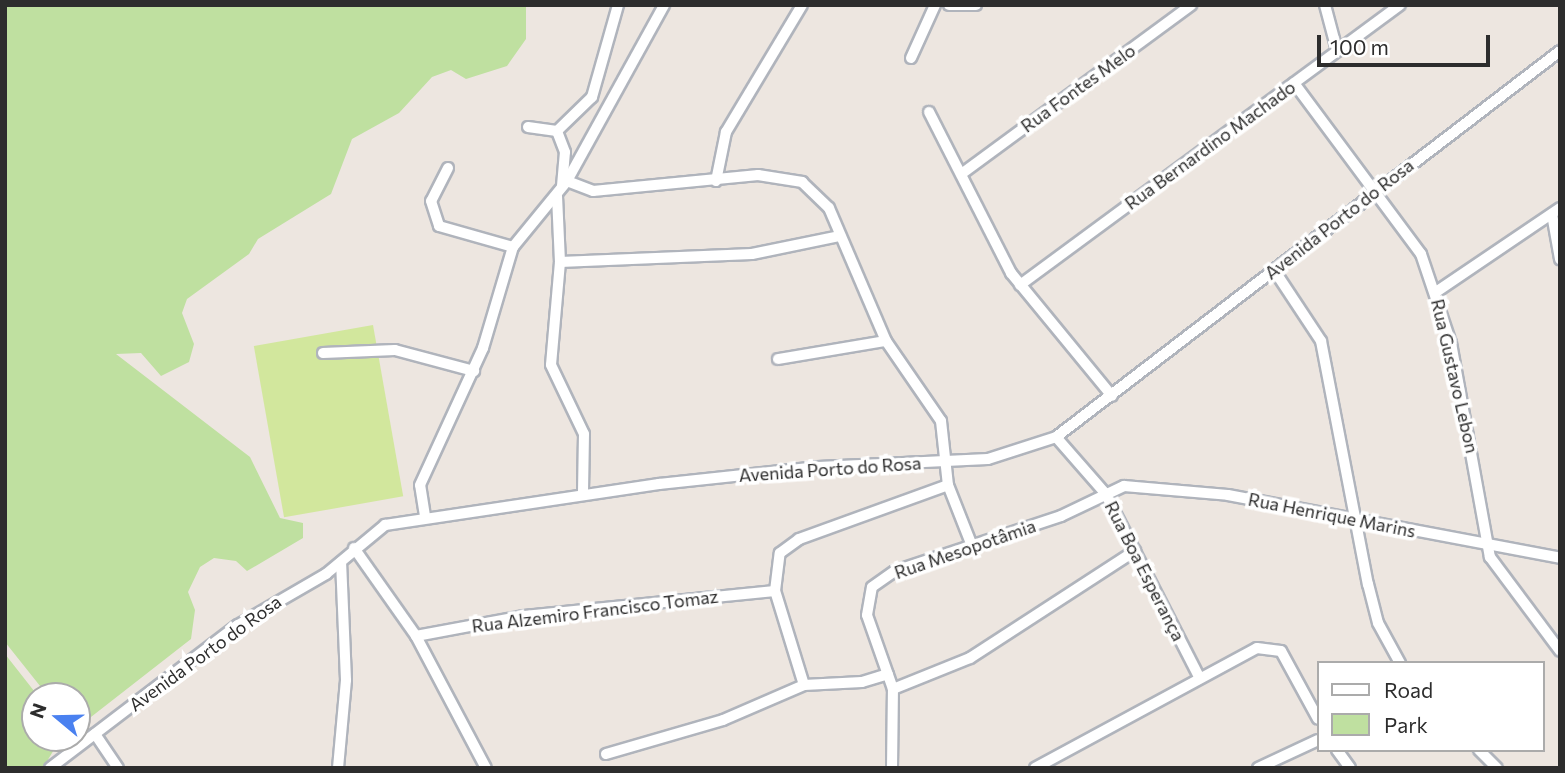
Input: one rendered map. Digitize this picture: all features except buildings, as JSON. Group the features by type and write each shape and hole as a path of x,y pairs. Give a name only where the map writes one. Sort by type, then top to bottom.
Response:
{"street":[{"path":"556,131 596,88 618,5"},
{"path":"425,516 423,477 474,371 513,247 562,189 664,5"},
{"path":"716,181 726,132 802,5"},
{"path":"911,58 935,5"},
{"path":"949,5 976,5"},
{"name":"Rua Fontes Melo","path":"964,172 1191,5"},
{"path":"1325,5 1337,50"},
{"name":"Rua Bernardino Machado","path":"1020,285 1400,5"},
{"name":"Avenida Porto do Rosa","path":"50,768 238,625 341,562 354,548 385,525 425,516 583,494 818,467 945,463 1012,454 1056,437 1376,188 1560,51"},
{"name":"Rua Gustavo Lebon","path":"1294,83 1376,188 1421,254 1451,342 1487,545 1497,568 1560,651"},
{"path":"929,112 964,172 1020,285 1112,396"},
{"path":"528,127 556,131"},
{"path":"556,131 565,152 560,262 551,365 584,434 583,494"},
{"path":"448,168 431,201 439,226 513,247"},
{"path":"562,189 593,191 758,175 802,182 830,208 886,341 941,421 948,485 972,546"},
{"path":"1436,292 1556,211 1560,259"},
{"path":"560,262 751,254 840,236"},
{"path":"1274,270 1321,341 1378,623 1399,661"},
{"path":"778,359 886,341"},
{"path":"323,353 395,350 474,371"},
{"name":"Rua Boa Esperança","path":"1056,437 1105,493 1199,677"},
{"path":"804,685 775,591 775,562 787,544 948,485"},
{"name":"Rua Henrique Marins","path":"1105,493 1167,485 1560,558"},
{"name":"Rua Mesopotâmia","path":"892,768 893,689 867,615 872,587 895,571 972,546 1105,493"},
{"path":"354,548 416,636 486,768"},
{"path":"893,689 970,658 1135,551"},
{"path":"338,768 346,680 341,562"},
{"name":"Rua Alzemiro Francisco Tomaz","path":"416,636 524,616 775,591"},
{"path":"1035,768 1199,677 1267,647 1282,651 1316,715"},
{"path":"606,754 766,705 804,685 862,682 888,674"},
{"path":"94,734 118,768"},
{"path":"1258,768 1316,741"},
{"path":"1338,752 1350,768"},
{"path":"1481,752 1497,768"}],"green space":[{"path":"5,5 526,5 526,39 507,66 466,79 451,70 432,77 399,113 352,139 331,194 258,239 249,254 187,299 182,313 194,344 189,362 161,376 141,353 116,354 250,457 280,518 303,523 303,538 247,571 236,561 214,558 200,567 188,592 195,610 191,639 91,717 91,682 37,682 5,642"},
{"path":"373,325 403,496 284,517 254,346"},
{"path":"5,654 27,682 21,682 21,752 53,752 43,768 5,768"}]}
